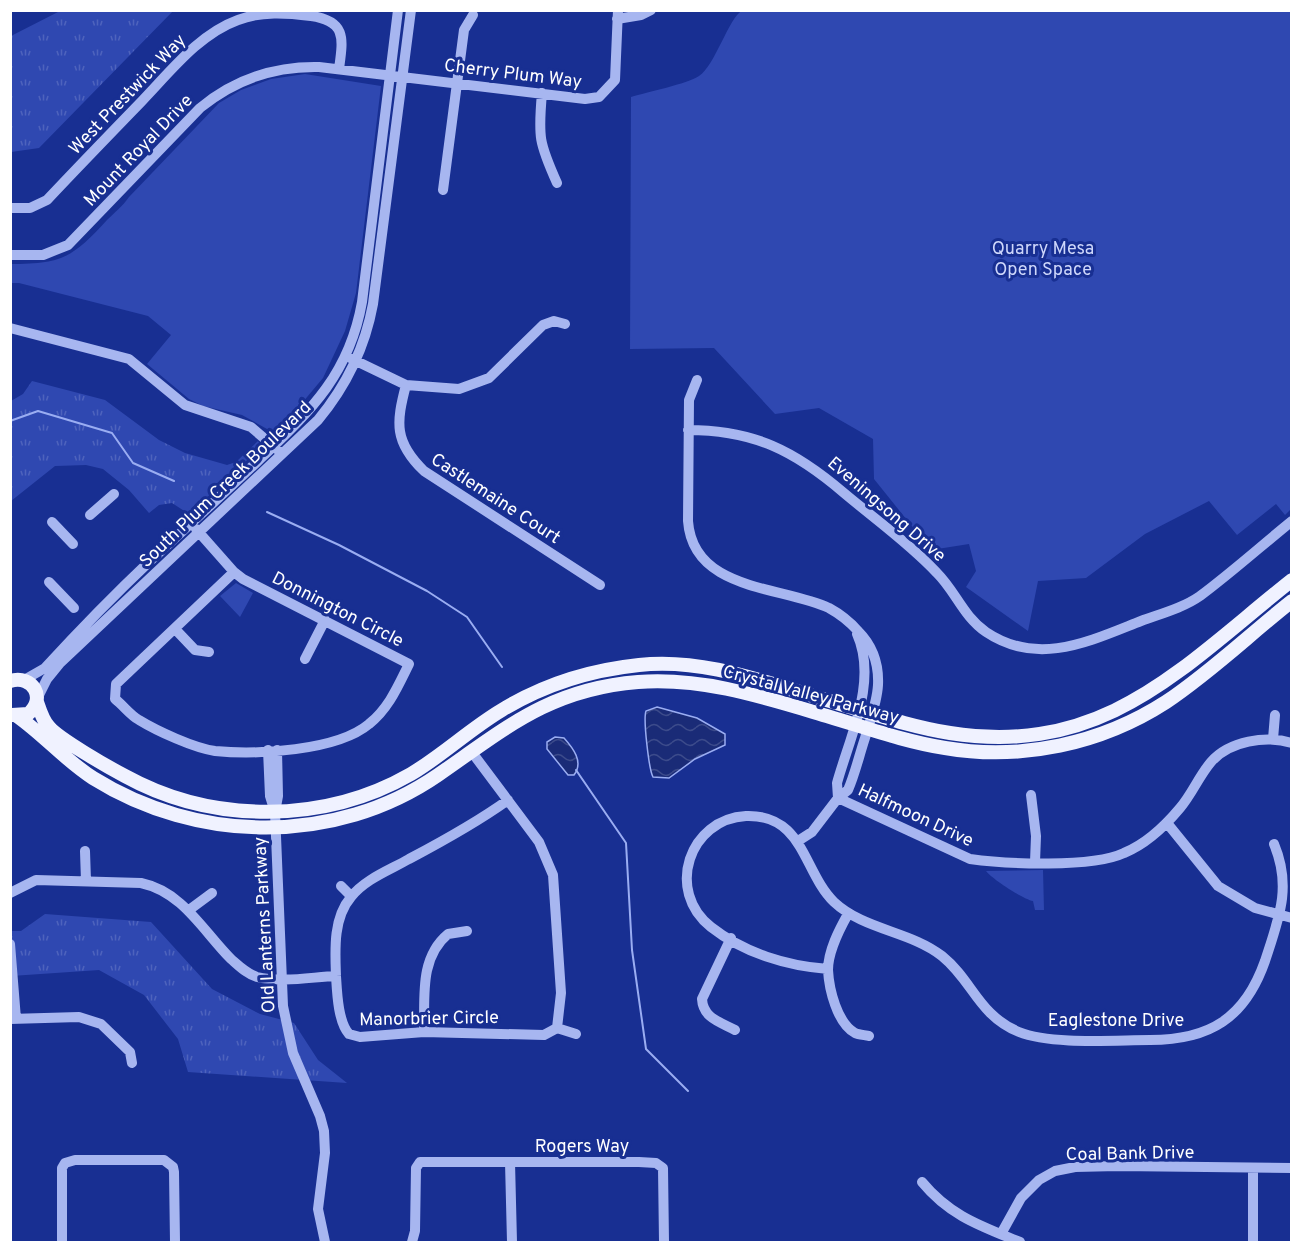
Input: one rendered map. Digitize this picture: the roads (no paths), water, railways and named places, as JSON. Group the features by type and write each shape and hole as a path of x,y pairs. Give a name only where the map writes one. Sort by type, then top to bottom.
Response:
{"main road":[{"name":"Crystal Valley Parkway","path":"16,678 34,687 37,700 51,730 146,787 199,805 235,811 275,812 336,803 393,783 424,765 518,701 549,686 597,672 655,664 702,667 731,673 938,730 978,736 1030,734 1081,723 1127,705 1170,679 1292,580"},
{"name":"Crystal Valley Parkway","path":"13,715 78,768 127,797 196,821 276,828 340,819 381,805 415,789 508,724 549,704 592,690 644,682 681,682 718,686 927,745 977,752 1032,750 1085,739 1118,728 1166,701 1292,601"},
{"path":"13,715 31,712 37,700"}],"street":[{"name":"South Plum Creek Boulevard","path":"37,700 47,679 60,663 200,533 278,449 319,400 346,357 362,302 398,10"},
{"name":"South Plum Creek Boulevard","path":"16,678 45,668 151,560 329,407 357,361 374,304 411,10"},
{"path":"617,15 641,15 651,10"},
{"name":"West Prestwick Way","path":"10,208 30,208 47,200 210,34 238,20 271,14 333,15 342,40 339,69"},
{"path":"443,190 464,30 473,15"},
{"name":"Cherry Plum Way","path":"401,77 585,99 599,97 615,80 618,68 617,15"},
{"name":"Mount Royal Drive","path":"10,255 53,253 76,239 189,119 224,92 248,79 280,69 304,67 401,77"},
{"path":"542,93 539,133 542,148 557,183"},
{"path":"346,357 406,385 459,389 489,378 543,325 554,321 565,324"},
{"path":"10,328 129,359 185,405 251,427 278,449"},
{"path":"697,380 689,393 688,529 702,559 727,577 830,609 853,626 867,641 877,663 878,686 873,713 861,726 837,783 838,798 822,821 798,841"},
{"name":"Castlemaine Court","path":"406,385 398,427 409,457 424,471 600,585"},
{"name":"Eveningsong Drive","path":"688,430 722,430 746,436 805,462 937,573 964,612 977,625 1001,640 1034,649 1052,650 1077,646 1192,601 1292,521"},
{"path":"90,515 114,494"},
{"path":"52,522 74,544"},
{"name":"Donnington Circle","path":"192,524 234,572 410,664 393,696 368,726 339,741 304,749 213,751 173,736 138,719 115,699 116,684 176,630 234,572"},
{"path":"49,582 74,608"},
{"path":"305,659 326,621"},
{"path":"853,626 863,648 866,671 858,709 861,726"},
{"path":"176,630 195,650 208,652"},
{"path":"1273,739 1275,715"},
{"name":"Halfmoon Drive","path":"838,798 970,859 1035,862 1107,859 1142,844 1167,823 1182,806 1213,760 1242,744 1273,739 1292,743"},
{"name":"Old Lanterns Parkway","path":"272,750 281,978 286,1026 293,1053 320,1116 324,1131 325,1153 318,1209 325,1242"},
{"path":"471,751 539,842 554,875 561,993 557,1028 576,1034"},
{"path":"1031,795 1036,836 1035,862"},
{"path":"341,886 351,896 369,882 461,831 507,800"},
{"name":"Eaglestone Drive","path":"828,969 786,964 711,927 694,906 688,894 686,881 687,865 698,840 720,822 735,817 752,816 783,827 798,841 823,889 848,914 934,951 956,971 978,1002 995,1020 1021,1033 1048,1038 1120,1040 1172,1040 1194,1036 1224,1022 1248,998 1257,983 1279,913 1285,884 1283,868 1274,844"},
{"path":"1167,823 1218,886 1255,908 1292,918"},
{"path":"85,851 86,881"},
{"path":"10,893 36,880 154,886 189,910 243,970 257,977 336,976"},
{"path":"189,910 213,893"},
{"name":"Manorbrier Circle","path":"351,896 343,910 335,940 336,976 344,1024 349,1034 360,1037 424,1032 544,1035 557,1028"},
{"path":"848,914 837,932 828,969 836,1008 845,1023 856,1034 869,1036"},
{"path":"424,1032 428,961 434,949 448,934 467,931"},
{"path":"731,938 702,999 703,1009 709,1016 735,1030"},
{"path":"10,944 13,1019 79,1017 101,1023 130,1052 132,1064"},
{"path":"62,1242 61,1179 65,1163 75,1160 164,1160 173,1167 174,1172 175,1242"},
{"name":"Rogers Way","path":"412,1242 415,1231 416,1168 418,1163 425,1162 649,1162 660,1165 664,1173 664,1242"},
{"path":"510,1162 512,1242"},
{"name":"Coal Bank Drive","path":"1001,1234 1021,1198 1039,1180 1055,1171 1075,1167 1118,1166 1292,1168"},
{"path":"1253,1168 1253,1242"},
{"path":"922,1182 939,1202 953,1212 1020,1242"}],"water":[{"path":"657,707 697,718 725,734 725,745 695,759 669,778 653,777 645,716 646,711"},
{"path":"555,737 564,738 576,755 578,765 574,775 568,775 547,749 547,742"}],"waterway":[{"path":"10,421 38,411 112,433 133,463 174,481"},
{"path":"267,512 339,545 427,591 467,617 502,667"},
{"path":"576,770 626,843 632,950 646,1049 688,1091"}],"park label":[{"name":"Quarry Mesa Open Space","path":"1043,258"}]}
